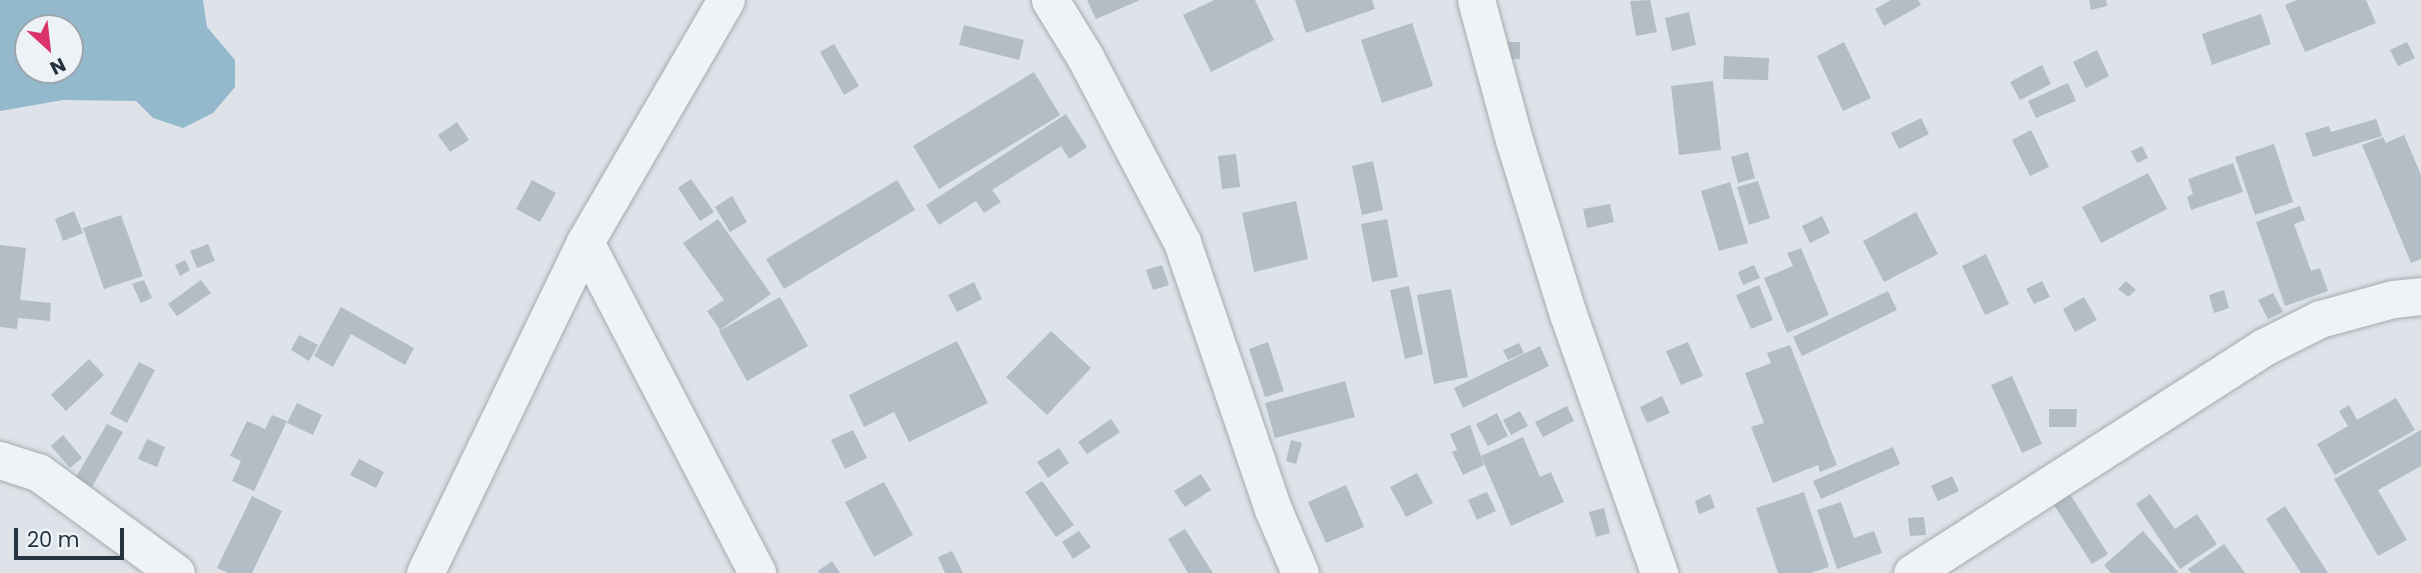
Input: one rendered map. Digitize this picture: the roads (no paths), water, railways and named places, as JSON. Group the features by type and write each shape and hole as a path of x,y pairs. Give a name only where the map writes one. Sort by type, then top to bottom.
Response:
{"street":[{"path":"425,573 585,242 726,0"},
{"path":"1050,0 1085,57 1182,242 1273,509 1300,573"},
{"path":"1476,0 1514,140 1568,314 1659,573"},
{"path":"585,242 757,573"},
{"path":"1912,573 2264,347 2320,319 2393,299 2421,296"},
{"path":"0,460 38,472 176,573"}],"water":[{"path":"0,0 203,0 207,27 235,60 235,87 213,113 183,128 153,118 136,101 63,100 0,111"}]}
